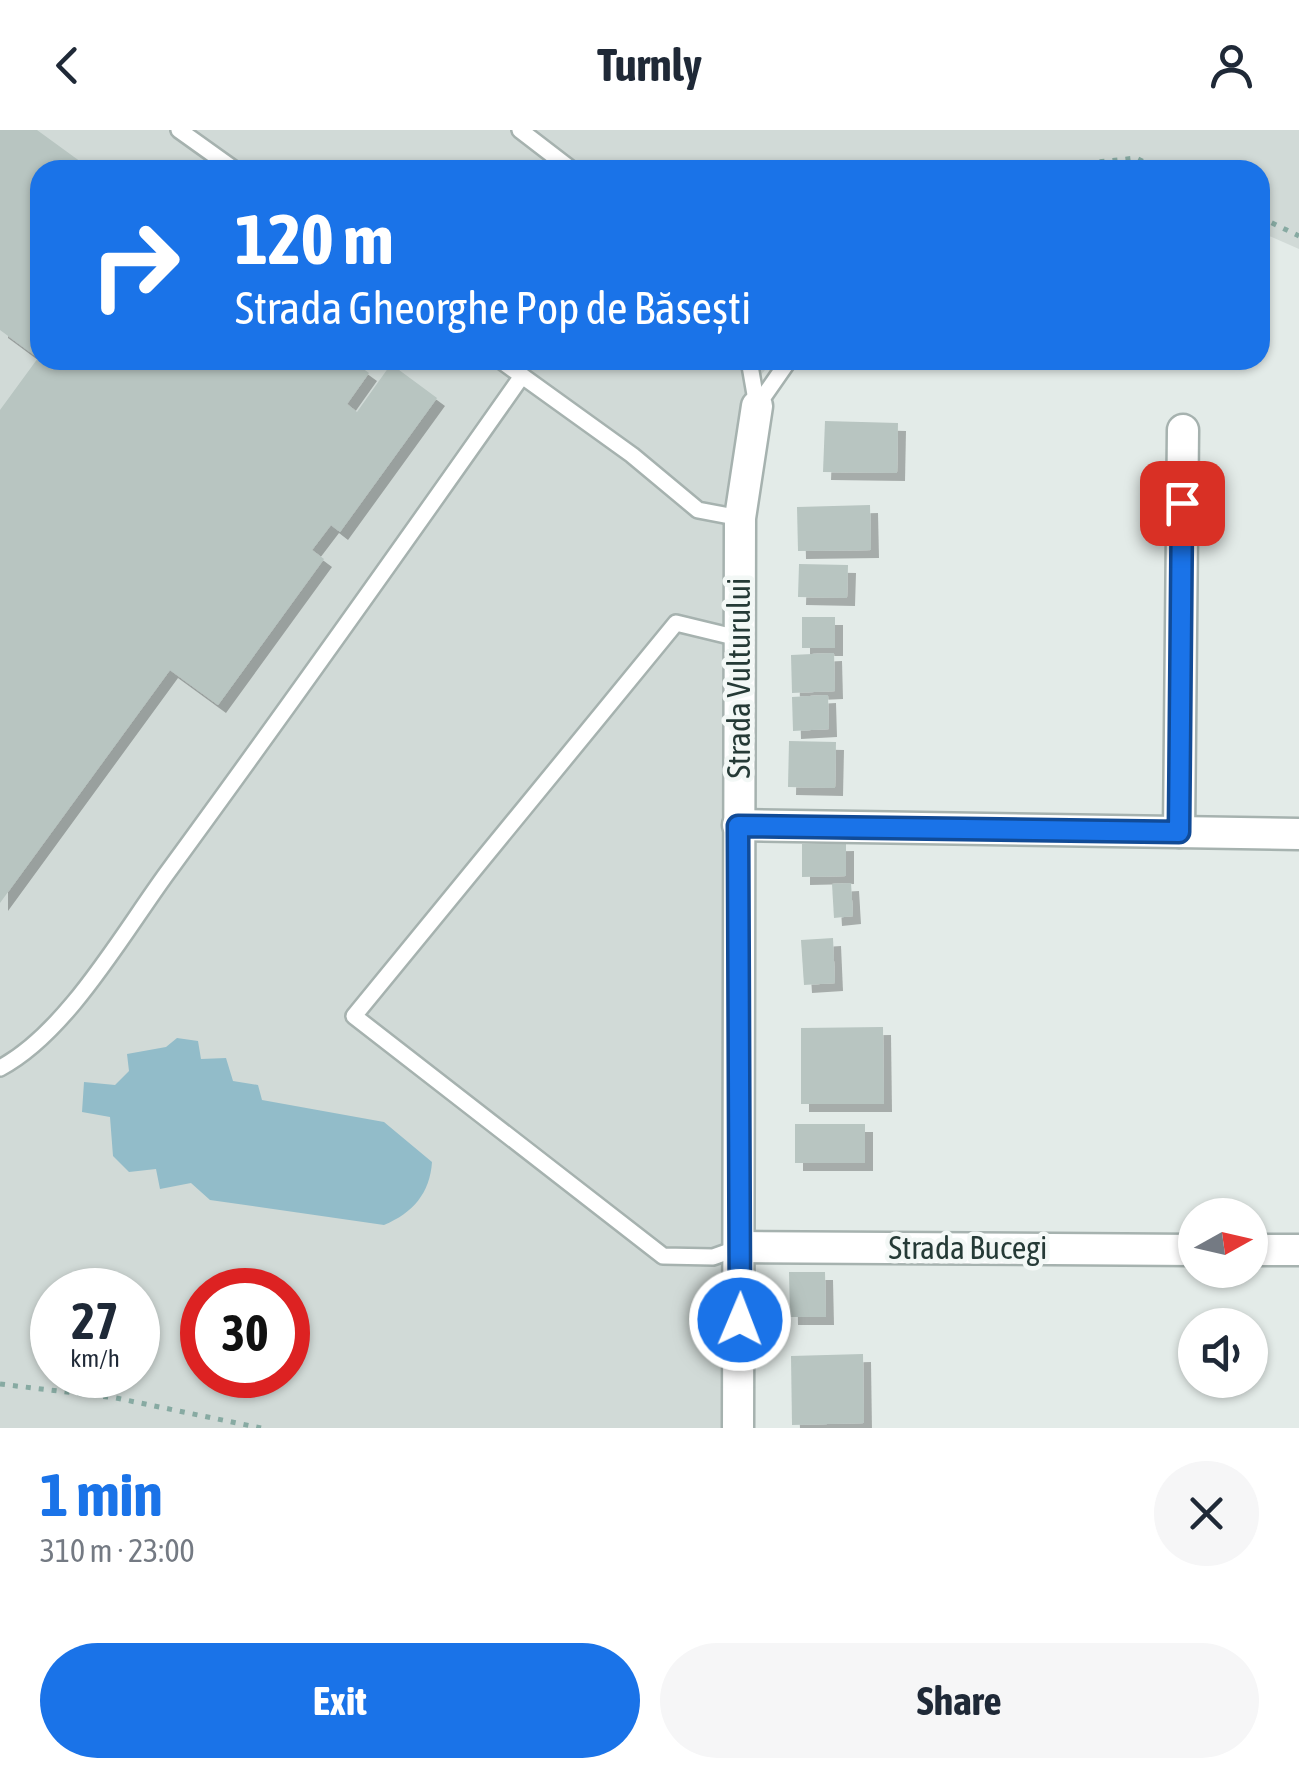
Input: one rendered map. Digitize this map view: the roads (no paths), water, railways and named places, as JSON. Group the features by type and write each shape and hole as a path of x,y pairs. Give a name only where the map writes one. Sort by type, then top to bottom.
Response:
{"street":[{"name":"Strada Vulturului","path":"738,1428 740,518 757,406"},
{"path":"1179,832 1183,430"},
{"path":"738,826 1299,834"},
{"name":"Strada Bucegi","path":"740,1247 1178,1250"},
{"path":"1268,1250 1299,1250"}],"lane":[{"path":"179,130 221,160"},
{"path":"520,130 559,160"},
{"path":"514,370 632,455 698,510 740,518"},
{"path":"751,370 757,406"},
{"name":"Strada Vulturului","path":"757,406 782,370"},
{"path":"0,1068 29,1052 82,988 330,651 522,376"},
{"path":"738,638 676,623 354,1016 663,1256 714,1258 740,1247"}],"water":[{"path":"177,1038 198,1041 201,1059 226,1058 233,1081 258,1085 262,1100 384,1122 432,1162 424,1192 411,1208 384,1225 210,1200 191,1183 160,1189 156,1169 129,1172 113,1156 110,1117 82,1112 84,1082 115,1085 129,1071 127,1054 166,1047"}]}
